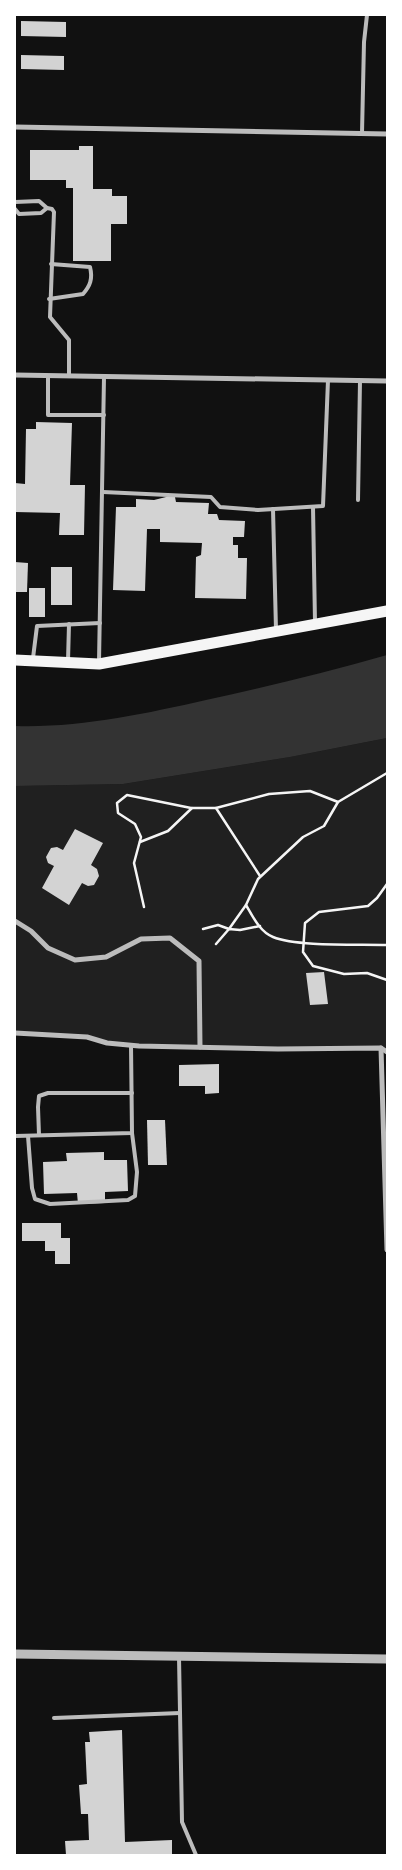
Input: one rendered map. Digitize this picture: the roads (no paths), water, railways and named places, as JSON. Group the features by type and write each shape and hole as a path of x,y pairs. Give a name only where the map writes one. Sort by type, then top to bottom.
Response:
{"main road":[{"path":"15,660 99,664 387,611"}],"street":[{"path":"15,126 387,134"},
{"path":"15,375 387,381"},
{"path":"15,921 32,931 48,948 75,960 106,957 141,939 170,938 198,961 200,1047"},
{"path":"15,1033 87,1037 107,1043 132,1045 381,1048 387,1052"},
{"path":"381,1048 387,1250"},
{"path":"15,1654 387,1659"}],"lane":[{"path":"362,133 364,42 367,15"},
{"path":"15,202 39,202 54,212 50,317 69,340 69,376"},
{"path":"15,209 19,214 41,214 47,208"},
{"path":"50,299 83,294 89,287 91,273 90,267 83,265 51,264"},
{"path":"48,376 48,415 104,415"},
{"path":"99,664 104,377"},
{"path":"103,492 211,497 220,508 273,510 323,506 328,380"},
{"path":"358,500 360,381"},
{"path":"313,507 316,624"},
{"path":"273,510 276,632"},
{"path":"33,661 37,626 100,623"},
{"path":"68,662 69,624"},
{"path":"28,1136 32,1188 35,1199 50,1204 128,1200 135,1196 137,1172 132,1133 132,1045"},
{"path":"39,1135 39,1096 48,1093 132,1092"},
{"path":"15,1136 132,1133"},
{"path":"179,1657 182,1822 196,1855"},
{"path":"54,1718 180,1713"}]}
